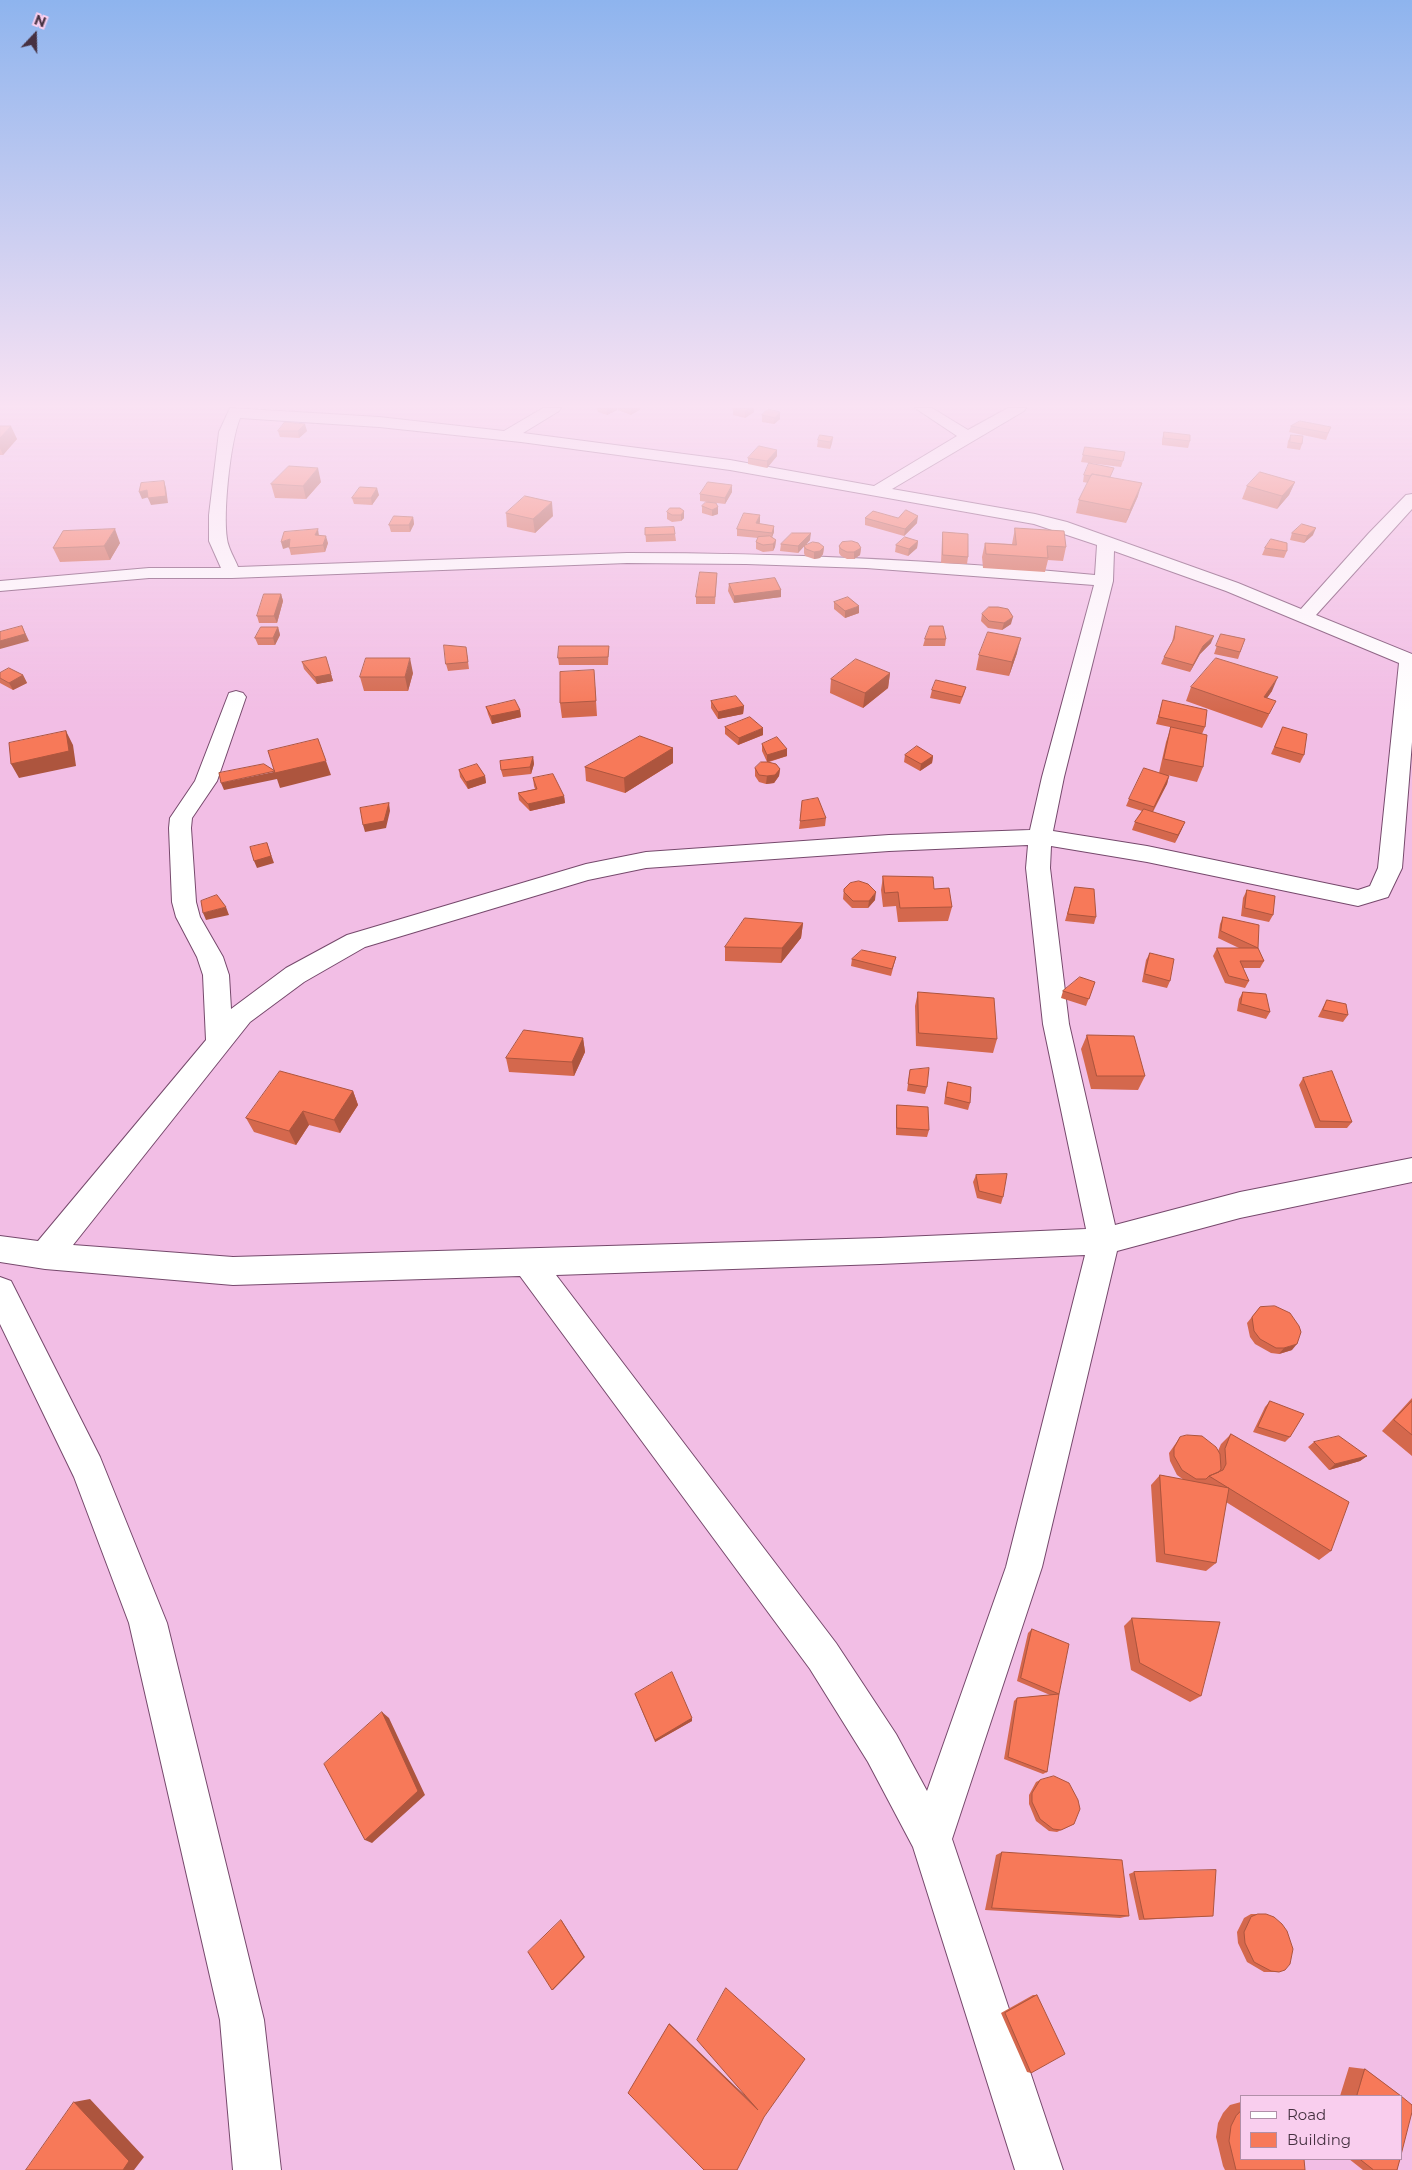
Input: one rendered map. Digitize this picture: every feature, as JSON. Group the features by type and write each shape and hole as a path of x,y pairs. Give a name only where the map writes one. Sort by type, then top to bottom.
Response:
{"street":[{"path":"218,509 218,541 232,573"},
{"path":"45,1256 241,1015 295,975 356,941 586,872 646,860 889,843 1040,838 1147,854 1358,898 1380,891 1390,868 1410,660 1232,587 1061,526 984,509"},
{"path":"1304,617 1402,509"},
{"path":"931,1839 1024,1568 1104,1240 1056,1024 1038,868 1040,838 1053,776 1104,581 1106,542"},
{"path":"0,586 149,573 232,573 627,558 895,565 1104,581"},
{"path":"219,1040 216,975 210,957 188,917 184,902 180,828 182,818 206,781 236,697"},
{"path":"0,1248 45,1256 233,1271 880,1250 1104,1240 1240,1205 1412,1170"},
{"path":"527,1260 823,1656 882,1748 931,1839 1039,2170"},
{"path":"0,1291 88,1469 148,1623 242,2020 257,2170"}],"building":[{"path":"510,509 544,509 533,519 506,513"},
{"path":"669,509 684,511 681,515 672,515 667,512"},
{"path":"906,510 918,516 905,529 865,518 873,511 898,518"},
{"path":"744,513 760,515 756,523 774,526 772,533 737,529"},
{"path":"394,516 413,517 409,525 389,525"},
{"path":"1302,524 1316,528 1307,536 1292,533"},
{"path":"674,527 675,534 645,535 645,528"},
{"path":"1015,528 1064,531 1066,547 1047,546 1048,558 986,554 985,543 1016,545"},
{"path":"115,529 104,546 53,548 63,531"},
{"path":"318,529 315,535 326,536 323,545 289,548 290,539 281,542 284,532"},
{"path":"943,532 968,534 968,557 943,555"},
{"path":"792,533 811,533 798,546 781,544"},
{"path":"770,536 776,540 773,544 763,545 756,542 758,537"},
{"path":"905,537 918,541 909,549 896,545"},
{"path":"1271,539 1287,543 1287,551 1265,548"},
{"path":"852,541 858,543 861,548 854,552 847,552 839,546 842,542"},
{"path":"813,542 819,543 824,547 820,551 814,552 806,549 804,546"},
{"path":"700,572 717,573 715,597 696,597"},
{"path":"775,578 781,590 734,596 729,584"},
{"path":"264,594 281,594 274,616 257,616"},
{"path":"848,597 859,606 845,611 834,602"},
{"path":"989,607 1008,609 1013,617 1004,623 989,621 982,614"},
{"path":"22,626 25,634 0,641 0,632"},
{"path":"930,626 943,626 946,639 925,639"},
{"path":"1176,626 1214,636 1203,646 1193,665 1164,657 1174,639"},
{"path":"261,627 278,627 273,638 255,638"},
{"path":"988,632 1021,638 1012,662 979,655"},
{"path":"1221,634 1245,639 1240,652 1216,646"},
{"path":"444,645 466,647 468,662 446,664"},
{"path":"559,646 609,646 608,657 558,658"},
{"path":"326,657 331,674 315,677 302,662"},
{"path":"366,658 410,658 405,677 360,677"},
{"path":"1216,658 1278,677 1264,697 1276,701 1269,714 1191,687"},
{"path":"856,659 890,673 865,693 831,679"},
{"path":"9,668 23,675 9,683 0,678 0,673"},
{"path":"594,670 596,701 560,703 560,672"},
{"path":"936,680 966,687 962,697 932,690"},
{"path":"736,696 744,706 718,712 711,701"},
{"path":"515,700 520,710 491,716 486,707"},
{"path":"1163,700 1207,710 1205,727 1159,717"},
{"path":"750,717 763,728 739,738 725,727"},
{"path":"1171,727 1207,735 1203,767 1164,759"},
{"path":"1283,727 1307,734 1304,755 1275,747"},
{"path":"66,731 69,751 11,764 9,743"},
{"path":"640,736 673,748 624,778 585,767"},
{"path":"777,737 787,749 767,755 762,744"},
{"path":"318,739 326,761 275,773 268,751"},
{"path":"917,746 933,756 921,764 905,755"},
{"path":"533,757 530,767 501,770 500,761"},
{"path":"761,762 776,764 780,769 775,775 759,775 755,768"},
{"path":"264,764 275,771 221,783 219,773"},
{"path":"477,764 485,776 466,782 459,770"},
{"path":"1144,768 1169,776 1154,807 1129,799"},
{"path":"553,774 564,796 528,804 518,793 537,789 533,778"},
{"path":"818,798 826,818 800,821 802,801"},
{"path":"389,803 384,821 363,825 360,808"},
{"path":"1144,809 1185,822 1178,835 1135,822"},
{"path":"267,843 271,856 254,861 250,847"},
{"path":"883,876 933,877 934,889 949,888 952,907 900,908 898,892 885,893"},
{"path":"859,881 868,884 876,892 869,901 853,901 844,892 844,889 850,883"},
{"path":"1075,887 1094,889 1096,917 1068,914"},
{"path":"1247,890 1275,896 1273,915 1245,908"},
{"path":"217,895 226,907 203,913 201,901"},
{"path":"1223,917 1259,925 1258,948 1221,931"},
{"path":"745,918 803,923 782,948 725,947"},
{"path":"1217,948 1258,948 1264,961 1240,961 1249,981 1229,976"},
{"path":"862,950 896,957 892,969 852,959"},
{"path":"1150,953 1174,959 1170,981 1145,974"},
{"path":"1080,977 1095,982 1089,999 1063,991"},
{"path":"918,992 994,998 997,1039 919,1033"},
{"path":"1243,992 1266,994 1270,1012 1241,1004"},
{"path":"1327,1000 1346,1004 1348,1015 1323,1010"},
{"path":"524,1030 583,1038 572,1062 506,1058"},
{"path":"1087,1035 1134,1036 1145,1076 1097,1076"},
{"path":"929,1068 927,1087 908,1084 910,1070"},
{"path":"280,1071 353,1091 334,1120 303,1111 289,1131 246,1118"},
{"path":"1332,1071 1352,1122 1320,1121 1303,1078"},
{"path":"948,1082 971,1087 970,1103 946,1097"},
{"path":"897,1105 928,1107 929,1130 897,1128"},
{"path":"1007,1174 1003,1197 979,1191 976,1175"},
{"path":"1275,1306 1290,1313 1299,1326 1301,1332 1297,1344 1276,1348 1260,1339 1254,1331 1252,1317 1260,1307"},
{"path":"1270,1401 1304,1414 1290,1437 1258,1427"},
{"path":"1412,1401 1412,1435 1394,1420"},
{"path":"1231,1434 1349,1502 1331,1551 1209,1476 1223,1470 1226,1464 1225,1449"},
{"path":"1187,1435 1202,1436 1216,1447 1220,1454 1221,1469 1219,1472 1206,1479 1196,1479 1182,1470 1174,1456 1174,1448 1180,1437"},
{"path":"1339,1436 1367,1456 1335,1464 1314,1442"},
{"path":"1160,1475 1229,1488 1216,1563 1165,1554"},
{"path":"1132,1618 1220,1622 1201,1696 1140,1663"},
{"path":"1032,1629 1069,1644 1059,1694 1021,1678"},
{"path":"672,1672 692,1718 655,1740 635,1694"},
{"path":"1059,1694 1047,1772 1008,1757 1017,1698"},
{"path":"382,1712 418,1791 365,1840 324,1764"},
{"path":"1054,1776 1069,1783 1078,1800 1080,1809 1074,1824 1061,1830 1053,1829 1040,1819 1032,1802 1032,1793 1040,1780"},
{"path":"1002,1852 1122,1860 1129,1916 992,1908"},
{"path":"1216,1870 1213,1916 1144,1919 1134,1872"},
{"path":"1258,1914 1274,1917 1287,1931 1293,1949 1290,1964 1285,1970 1279,1972 1271,1971 1254,1962 1245,1943 1244,1932 1251,1917"},
{"path":"561,1920 584,1957 552,1990 528,1952"},
{"path":"726,1988 805,2059 764,2117 737,2170 704,2170 628,2093 669,2024 758,2110 697,2040"},
{"path":"1037,1995 1065,2054 1031,2073 1005,2013"},
{"path":"1365,2069 1400,2095 1357,2095"},
{"path":"1402,2097 1412,2105 1402,2151"},
{"path":"74,2102 129,2161 123,2170 26,2170"},
{"path":"1240,2112 1240,2160 1304,2160 1305,2170 1236,2170 1229,2141 1231,2126"},
{"path":"1361,2160 1400,2160 1397,2170 1374,2170"}]}
